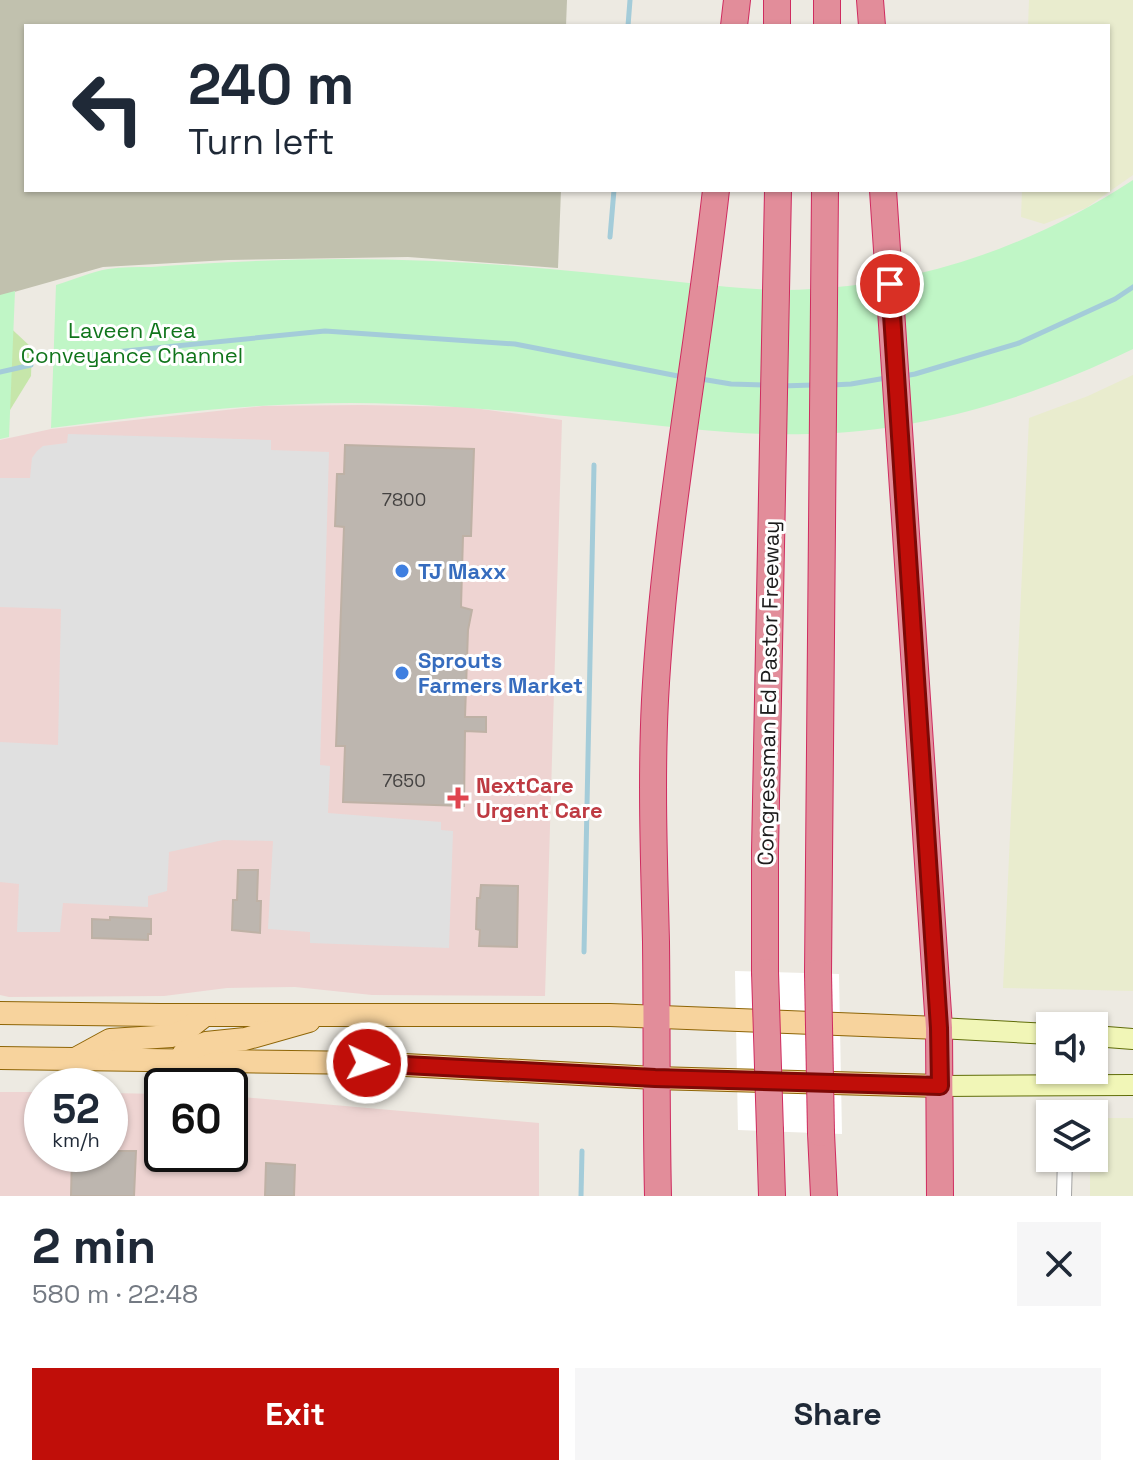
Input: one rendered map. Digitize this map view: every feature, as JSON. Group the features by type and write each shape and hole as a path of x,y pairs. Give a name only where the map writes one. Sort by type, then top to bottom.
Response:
{"highway":[{"path":"734,24 737,0"},
{"path":"777,0 777,24"},
{"path":"827,0 827,24"},
{"path":"870,0 872,24"},
{"path":"658,1196 653,834 655,700 668,547 716,192"},
{"name":"Congressman Ed Pastor Freeway","path":"772,1196 765,972 765,851 778,192"},
{"path":"824,1196 818,973 825,192"},
{"path":"883,192 939,1028 940,1196"}],"main road":[{"path":"0,1013 655,1016 1036,1033"},
{"path":"179,1061 184,1053 206,1043 245,1039 329,1014"},
{"path":"72,1060 110,1040 181,1033 205,1015"},
{"path":"1108,1037 1133,1039"},
{"path":"0,1058 367,1063 655,1078 940,1086 1133,1085"}],"street":[{"path":"1064,1196 1065,1172"}],"shaded area":[{"path":"0,0 567,0 566,24 24,24 24,192 561,192 558,268 408,257 228,260 103,267 0,296"},
{"path":"1029,0 1133,0 1133,175 1110,191 1110,24 1028,24"},
{"path":"1022,192 1109,192 1086,208 1044,224 1021,217"},
{"path":"1133,375 1133,991 1003,988 1029,418"},
{"path":"263,406 467,407 562,420 545,996 372,995 295,987 227,988 164,996 0,995 0,440 51,429"},
{"path":"68,434 271,440 271,450 329,452 320,765 330,766 328,813 441,822 441,830 453,831 449,948 310,943 310,932 268,929 273,841 223,840 169,852 167,891 148,896 148,907 63,903 60,932 17,932 19,884 0,882 0,742 58,745 61,609 0,607 0,478 30,478 32,458 37,451 43,446 67,443"},
{"path":"0,1092 24,1092 24,1172 128,1172 128,1093 144,1094 144,1172 248,1172 248,1098 539,1123 539,1196 0,1196"},
{"path":"1108,1118 1133,1118 1133,1196 1090,1196 1090,1172 1108,1172"}],"green space":[{"name":"Laveen Area Conveyance Channel","path":"1133,180 1133,349 1056,383 935,419 851,432 760,434 481,409 356,403 225,408 51,428 56,285 102,270 274,260 392,260 511,266 749,289 832,288 923,273 1010,245 1052,226"},
{"name":"Laveen Area Conveyance Channel","path":"15,291 9,437 0,439 0,295"},
{"path":"1,319 32,348 31,376 10,410 0,412"}],"pier":[{"path":"735,971 839,974 842,1134 738,1130"}],"building":[{"path":"345,445 474,449 471,536 463,536 461,607 472,610 468,630 465,717 486,717 486,732 465,731 464,806 343,802 345,746 336,746 344,527 335,526 337,474 344,474"},
{"path":"238,870 258,870 260,933 232,930"},
{"path":"481,885 518,886 517,947 479,946 477,898 480,898"},
{"path":"110,917 151,919 148,940 92,938 92,919 110,920"},
{"path":"128,1151 136,1151 134,1196 71,1196 72,1172 128,1172"},
{"path":"266,1163 295,1165 294,1196 265,1196"}],"waterway":[{"path":"628,24 630,0"},
{"path":"610,237 614,192"},
{"path":"904,376 1019,343 1115,299 1133,287"},
{"path":"58,360 325,331 515,344 683,377"},
{"path":"0,372 31,365"},
{"path":"832,385 886,378"},
{"path":"701,379 766,385"},
{"path":"780,386 814,385"},
{"path":"584,952 594,465"},
{"path":"581,1196 582,1151"}],"place":[{"name":"TJ Maxx","path":"402,571"},
{"name":"Sprouts Farmers Market","path":"402,673"},
{"name":"NextCare Urgent Care","path":"458,798"}],"route":[{"path":"367,1063 655,1078 940,1086 939,1028 890,284"}]}
